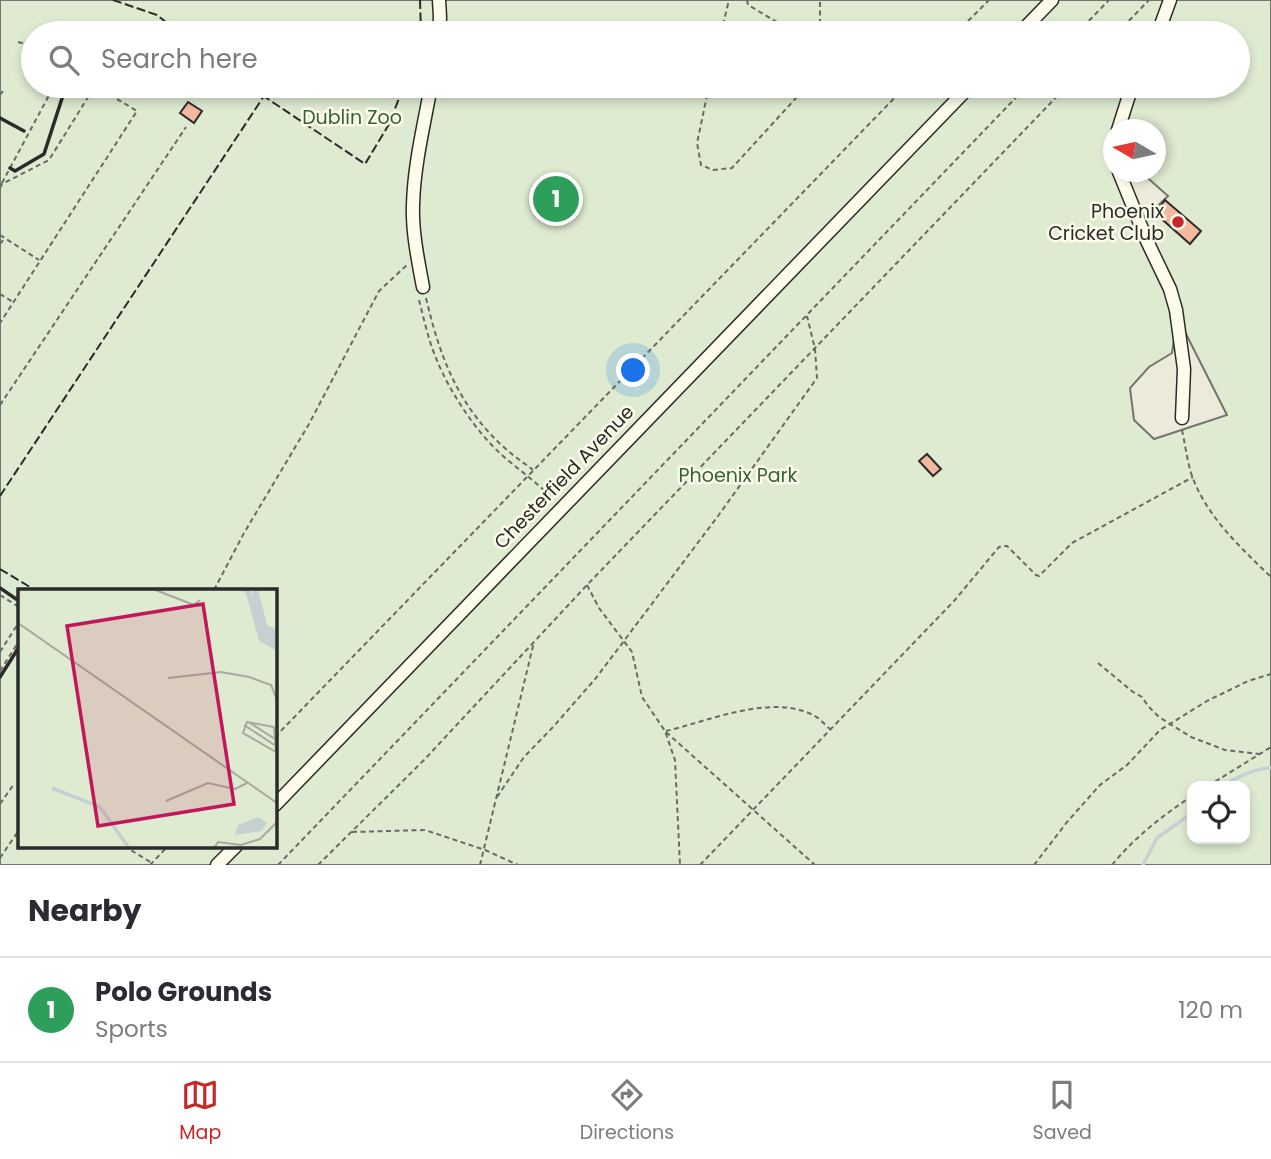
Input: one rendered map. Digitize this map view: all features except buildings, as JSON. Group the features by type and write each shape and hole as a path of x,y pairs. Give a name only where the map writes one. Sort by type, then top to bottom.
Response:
{"street":[{"path":"439,0 439,21"},
{"path":"1032,21 1052,0"},
{"path":"1162,21 1170,0"},
{"path":"421,292 413,191 429,98"},
{"name":"Chesterfield Avenue","path":"276,804 958,98"},
{"path":"1122,119 1128,98"},
{"path":"1123,182 1170,289 1180,331 1184,369 1181,418"},
{"path":"217,865 234,848"}],"path":[{"path":"724,21 729,0"},
{"path":"747,0 748,5 775,21"},
{"path":"969,21 989,0"},
{"path":"1089,21 1109,0"},
{"path":"1129,21 1149,0"},
{"path":"820,2 820,21"},
{"path":"0,95 3,91"},
{"path":"0,188 48,98"},
{"path":"2,184 49,160 87,98"},
{"path":"0,323 137,111 115,98"},
{"path":"706,98 697,143 701,165 713,170 732,168 796,98"},
{"path":"276,736 894,98"},
{"path":"278,865 1016,98"},
{"path":"318,865 424,760 587,585 1056,98"},
{"path":"0,405 186,127"},
{"path":"0,235 40,260"},
{"path":"0,244 5,238"},
{"path":"215,589 244,533 309,424 379,291 403,267 418,258"},
{"path":"421,292 433,331 460,393 476,417 506,450 533,471"},
{"path":"421,292 435,357 448,384 491,445 562,508"},
{"path":"0,294 13,302"},
{"path":"497,797 524,757 596,678 718,516 817,378 815,349 807,316"},
{"path":"1181,418 1193,477 1215,519 1271,577"},
{"path":"700,865 954,601 999,547 1007,547 1039,576 1072,543 1193,477"},
{"path":"587,585 599,608 632,652 642,697 665,731 815,865"},
{"path":"0,595 18,606"},
{"path":"0,652 18,624"},
{"path":"480,865 534,641"},
{"path":"0,671 18,643"},
{"path":"1098,663 1142,697 1159,717 1170,724 1204,743 1225,750 1259,754"},
{"path":"1034,865 1100,785 1127,765 1160,730 1206,701 1248,681 1271,674"},
{"path":"665,731 700,720 774,707 795,709 817,718 830,729"},
{"path":"665,731 675,760 680,865"},
{"path":"1216,781 1271,747"},
{"path":"0,804 14,784"},
{"path":"1112,865 1125,848 1144,831 1187,800"},
{"path":"351,832 425,830 485,850 518,865"},
{"path":"0,858 18,831"},
{"path":"127,848 151,864 167,848"}],"green space":[{"name":"Phoenix Park","path":"0,0 1271,0 1271,865 0,865"}],"shaded area":[{"path":"1128,182 1152,182 1168,196 1143,220"},
{"path":"1185,332 1227,415 1154,439 1134,420 1130,388 1149,367 1172,353 1175,333"}],"waterway":[{"path":"1232,781 1252,772 1271,768"},
{"path":"1143,865 1157,838 1187,817"}],"fence":[{"path":"113,0 157,15 165,21"},
{"path":"420,0 421,21"},
{"path":"0,496 263,98"},
{"path":"266,98 365,164 388,126 399,98"},
{"path":"0,569 33,589"}],"wall":[{"path":"10,168 15,171 44,154 62,98"},
{"path":"0,118 24,131"},
{"path":"0,588 18,600"},
{"path":"0,677 18,649"}],"place":[{"name":"Polo Grounds","path":"556,199"},
{"name":"Phoenix Cricket Club","path":"1178,222"}],"park label":[{"name":"Dublin Zoo","path":"352,117"}]}
